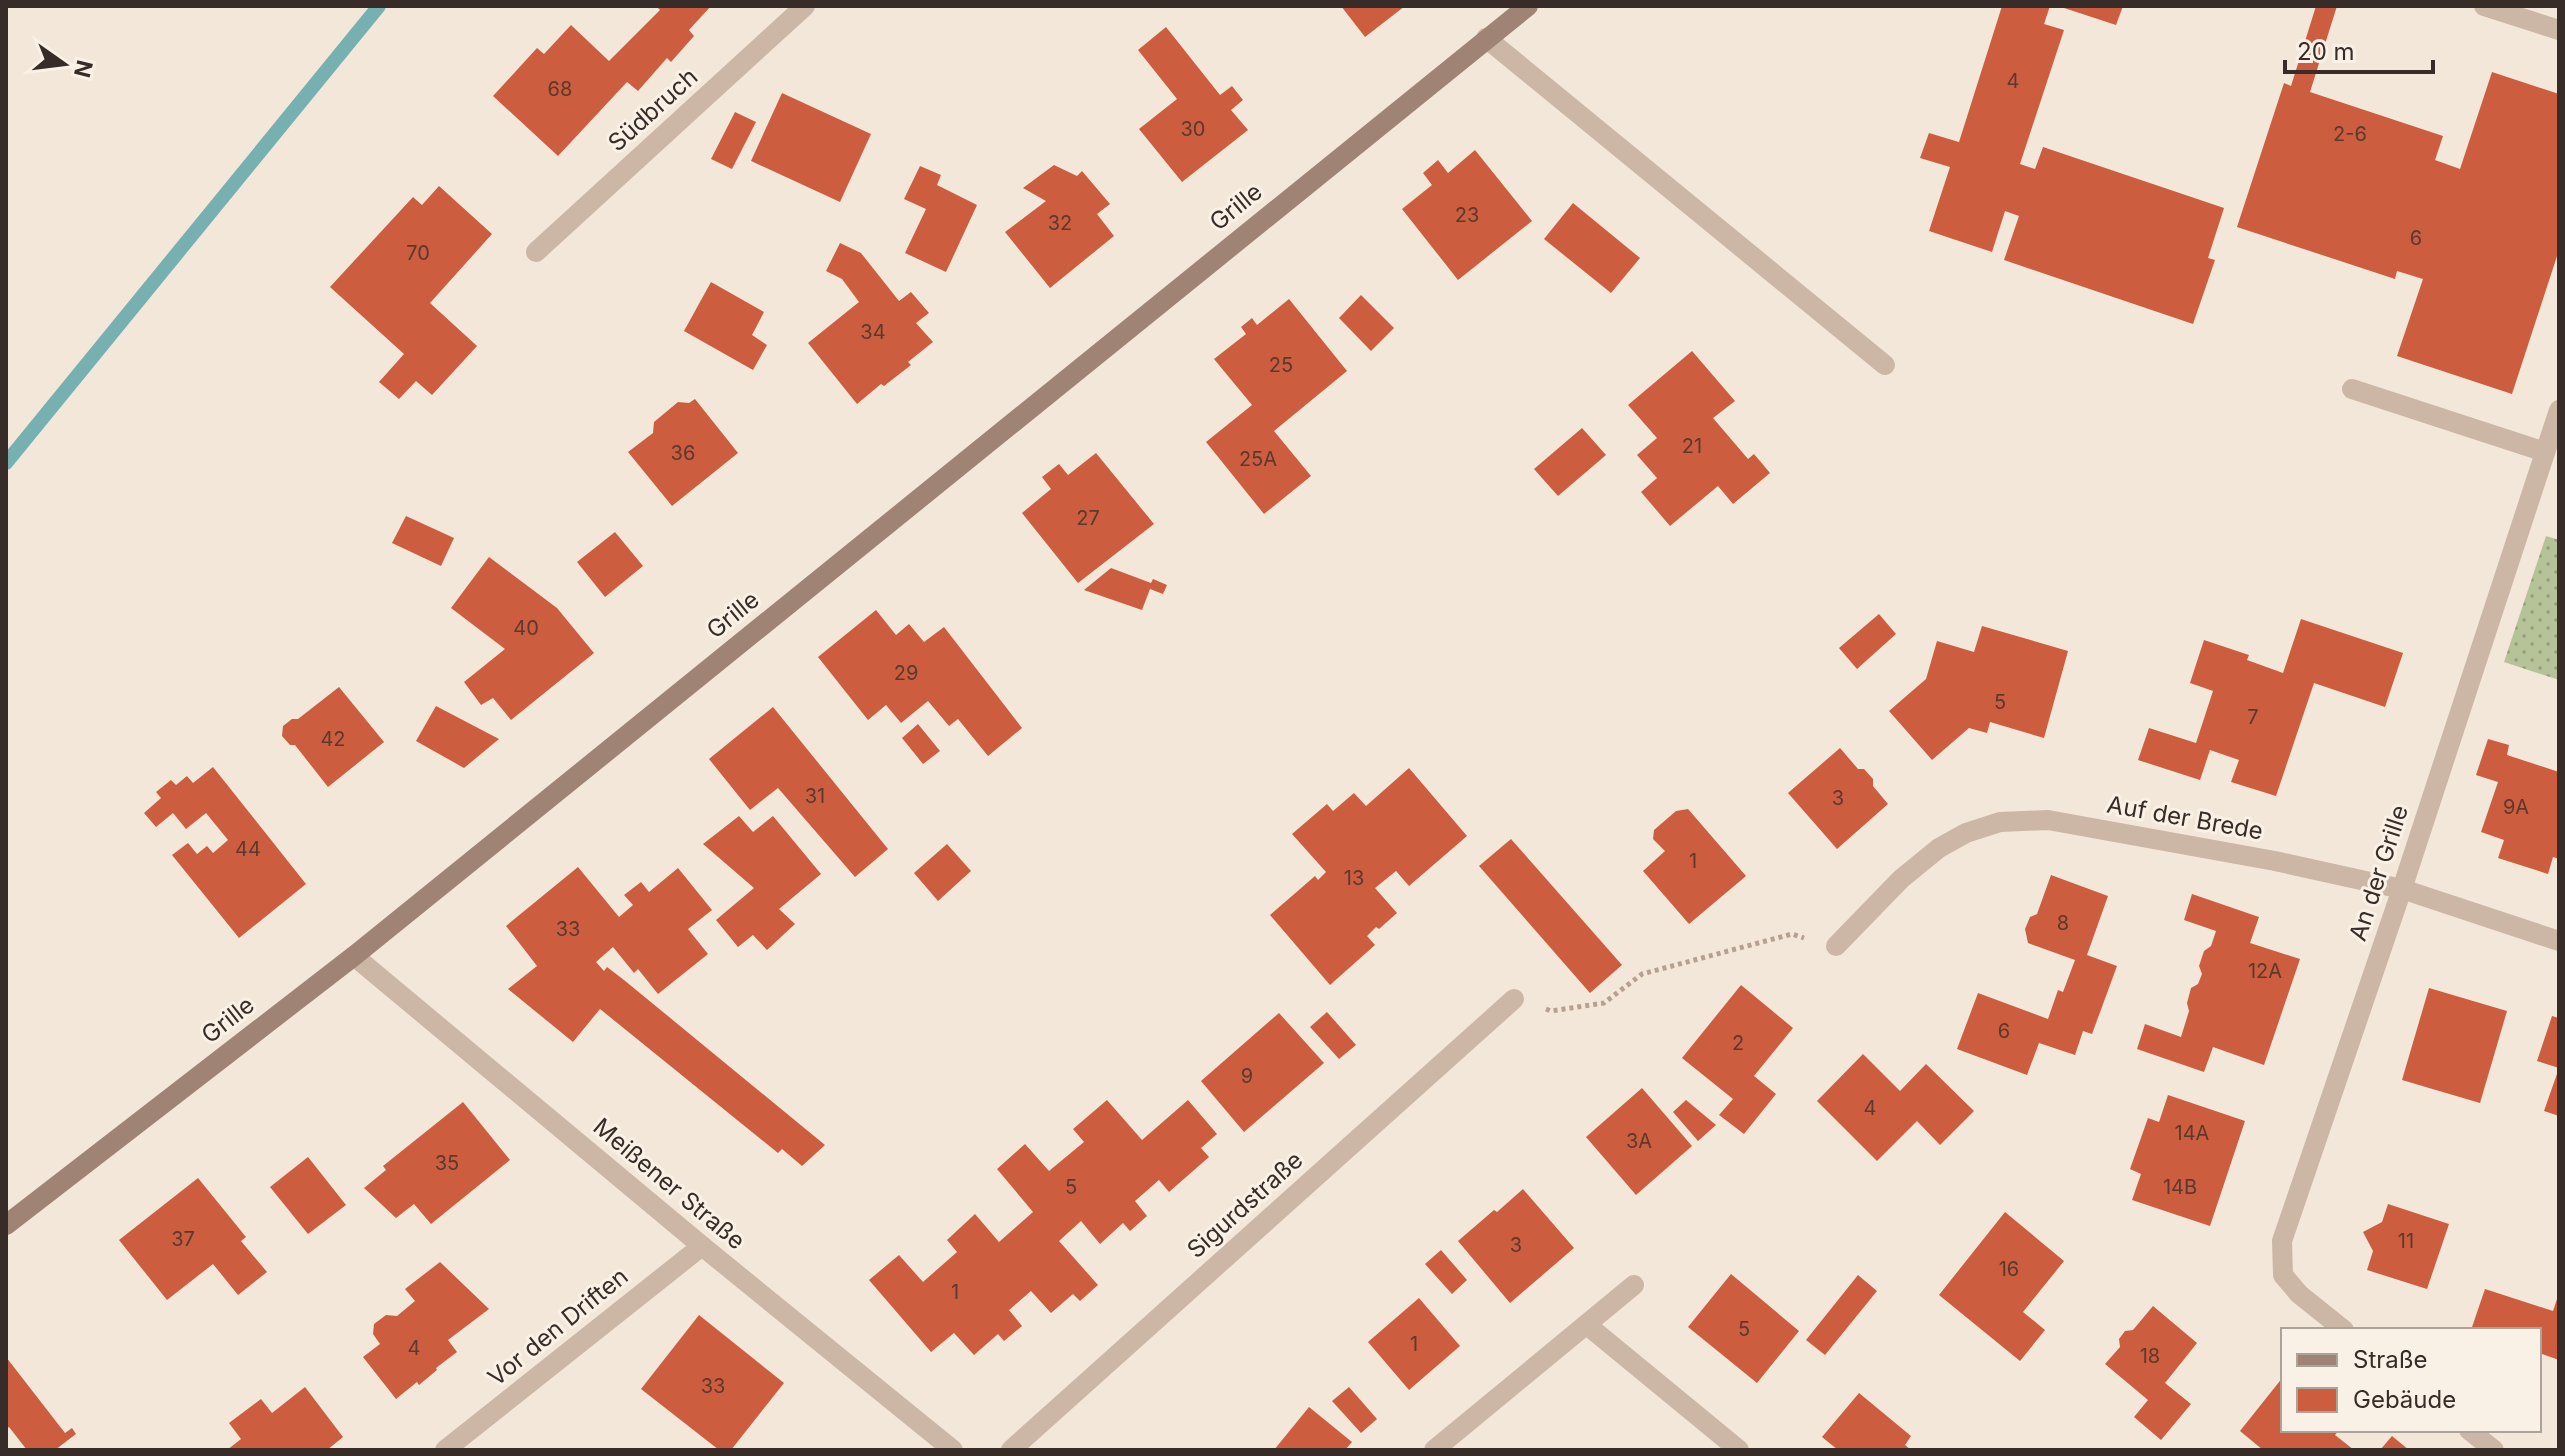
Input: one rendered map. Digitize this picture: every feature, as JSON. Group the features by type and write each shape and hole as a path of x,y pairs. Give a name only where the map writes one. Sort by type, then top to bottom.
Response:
{"main road":[{"name":"Grille","path":"6,1225 354,956 1528,6"}],"street":[{"name":"Südbruch","path":"536,252 805,6"},
{"path":"2484,6 2559,30"},
{"path":"1486,38 1885,365"},
{"path":"2352,389 2545,452"},
{"name":"An der Grille","path":"2342,1328 2299,1294 2283,1275 2282,1241 2402,889 2559,410"},
{"name":"Auf der Brede","path":"1836,946 1901,879 1939,848 1966,833 2000,822 2048,820 2275,861 2402,889 2559,941"},
{"name":"Meißener Straße","path":"354,956 953,1450"},
{"name":"Sigurdstraße","path":"1011,1450 1514,999"},
{"name":"Vor den Driften","path":"445,1450 702,1246"},
{"path":"1434,1450 1634,1285"},
{"path":"1587,1325 1739,1450"},
{"path":"2472,1432 2494,1450"}],"path":[{"path":"1514,999 1551,1011 1604,1003 1642,974 1792,934 1836,946"}],"green space":[{"path":"2546,536 2559,540 2559,680 2504,662"}],"building":[{"path":"656,6 711,6 689,30 694,36 671,62 667,58 638,91 627,82 558,156 493,96 537,48 544,54 571,25 609,61 660,10"},
{"path":"1341,6 1405,6 1365,37"},
{"path":"2002,6 2050,6 2044,24 2064,30 2020,164 2035,169 2043,147 2224,208 2208,258 2215,260 2193,324 2004,260 2019,216 2005,211 1992,252 1929,231 1950,167 1920,158 1929,133 1959,142"},
{"path":"2058,6 2123,6 2116,25"},
{"path":"2316,6 2337,6 2310,92 2443,136 2435,160 2460,169 2492,72 2559,94 2559,250 2512,394 2397,356 2423,279 2397,271 2395,279 2237,227 2284,83 2291,86"},
{"path":"1166,27 1220,95 1232,86 1243,100 1231,110 1248,130 1182,182 1139,129 1177,99 1138,50"},
{"path":"782,93 871,134 840,202 751,161"},
{"path":"735,112 756,122 732,169 711,159"},
{"path":"1475,150 1532,221 1458,280 1402,209 1432,185 1423,173 1438,160 1448,173"},
{"path":"1054,165 1077,176 1082,171 1110,204 1097,214 1114,236 1050,288 1005,232 1046,201 1023,188"},
{"path":"920,166 941,175 937,185 977,205 946,272 905,253 926,209 904,199"},
{"path":"439,186 492,234 430,303 477,346 432,395 416,381 399,399 379,382 404,354 330,287 413,197 422,205"},
{"path":"1573,203 1640,258 1611,293 1544,239"},
{"path":"840,243 861,253 899,301 911,292 929,313 916,323 933,342 908,362 911,365 857,404 808,343 859,302 842,279 826,271"},
{"path":"711,282 764,312 752,335 767,345 753,370 684,331"},
{"path":"1361,295 1394,328 1371,351 1339,318"},
{"path":"1289,299 1347,371 1274,431 1311,476 1264,514 1206,442 1252,405 1214,359 1246,334 1241,327 1252,318 1257,325"},
{"path":"1692,351 1735,401 1713,418 1748,459 1754,454 1770,473 1733,504 1718,486 1670,526 1641,492 1657,478 1637,455 1657,438 1628,405"},
{"path":"695,399 738,453 672,506 628,452 653,433 654,422 678,402 689,403"},
{"path":"1582,428 1606,455 1558,496 1534,469"},
{"path":"1096,453 1154,524 1078,583 1022,513 1051,489 1042,477 1059,464 1068,475"},
{"path":"406,516 454,538 441,566 392,543"},
{"path":"615,532 643,566 605,597 577,562"},
{"path":"489,557 557,608 594,653 511,720 493,698 481,705 464,682 505,649 451,608"},
{"path":"1111,568 1151,583 1153,579 1167,585 1163,594 1150,589 1142,610 1084,590"},
{"path":"876,610 896,635 909,624 924,642 944,627 1022,728 988,756 958,719 949,726 928,701 901,723 886,705 868,720 818,657"},
{"path":"1879,614 1896,634 1857,669 1839,648"},
{"path":"2301,619 2403,653 2385,707 2314,683 2276,796 2231,782 2239,760 2210,750 2200,780 2138,760 2149,728 2196,743 2213,691 2190,683 2204,640 2249,655 2247,660 2283,673"},
{"path":"1982,626 2068,651 2044,738 1990,722 1987,733 1969,728 1932,760 1889,711 1926,679 1937,641 1974,652"},
{"path":"339,687 384,742 328,787 295,745 290,745 282,736 283,726 292,719 298,719"},
{"path":"436,706 499,739 464,768 416,741"},
{"path":"773,707 888,849 855,877 778,788 750,810 709,759"},
{"path":"918,724 940,751 923,764 902,738"},
{"path":"2488,739 2509,745 2507,755 2559,772 2559,859 2553,857 2548,874 2498,858 2504,840 2481,832 2498,782 2476,775"},
{"path":"1840,748 1858,769 1864,769 1873,779 1873,786 1888,804 1837,849 1788,793"},
{"path":"213,767 306,884 239,938 172,855 188,843 197,854 207,846 213,853 228,840 206,813 186,829 173,813 156,827 144,813 161,798 156,792 171,780 176,785 187,776 193,783"},
{"path":"1409,768 1467,836 1409,886 1396,871 1375,888 1397,913 1367,936 1375,945 1330,985 1270,915 1315,876 1318,880 1326,872 1292,834 1327,804 1333,811 1354,793 1366,806"},
{"path":"1688,809 1746,876 1689,924 1643,871 1665,851 1653,839 1654,830 1676,811"},
{"path":"739,816 753,832 773,816 821,874 779,909 795,924 767,950 753,935 738,947 716,920 754,888 703,844"},
{"path":"1511,839 1622,965 1590,993 1479,866"},
{"path":"947,844 971,871 938,901 914,873"},
{"path":"578,867 619,917 633,905 624,895 641,882 649,892 678,868 712,910 688,929 708,954 658,994 638,969 634,973 613,947 596,962 604,971 607,967 624,980 825,1145 802,1166 782,1149 778,1153 600,1009 573,1042 508,989 537,966 506,926"},
{"path":"2051,875 2108,896 2087,955 2117,966 2092,1034 2083,1031 2075,1055 2039,1043 2027,1075 1957,1049 1978,993 2048,1019 2058,990 2063,992 2075,960 2028,943 2025,929 2030,917 2037,914"},
{"path":"2192,894 2259,917 2250,943 2300,959 2264,1065 2213,1047 2204,1072 2137,1049 2145,1024 2181,1037 2189,1011 2187,1003 2191,988 2198,984 2204,951 2211,946 2216,931 2184,920"},
{"path":"1741,985 1793,1028 1754,1076 1776,1094 1744,1134 1719,1115 1733,1099 1682,1058"},
{"path":"2429,988 2507,1011 2480,1103 2402,1080"},
{"path":"1327,1012 1356,1045 1339,1059 1310,1027"},
{"path":"1279,1013 1324,1063 1244,1132 1201,1081"},
{"path":"2552,1016 2559,1018 2559,1068 2537,1061"},
{"path":"1863,1054 1900,1091 1926,1064 1974,1111 1940,1145 1917,1121 1877,1161 1817,1101"},
{"path":"2559,1068 2559,1116 2544,1111"},
{"path":"1642,1088 1692,1146 1636,1195 1586,1137"},
{"path":"2168,1095 2245,1121 2210,1226 2132,1200 2141,1174 2130,1169 2148,1118 2159,1122"},
{"path":"1107,1100 1142,1140 1188,1100 1217,1134 1201,1148 1209,1157 1169,1192 1159,1180 1135,1201 1147,1216 1130,1231 1123,1223 1100,1244 1081,1221 1059,1241 1098,1285 1080,1301 1073,1294 1051,1313 1031,1291 1009,1310 1022,1326 1004,1341 998,1334 974,1355 954,1333 931,1352 869,1280 899,1255 923,1282 957,1252 947,1240 975,1214 999,1242 1033,1212 997,1169 1025,1144 1049,1171 1084,1142 1073,1129"},
{"path":"1686,1100 1716,1125 1698,1141 1673,1112"},
{"path":"463,1102 510,1160 431,1224 414,1204 396,1218 364,1188 386,1170 383,1166"},
{"path":"308,1157 346,1205 308,1234 270,1187"},
{"path":"198,1178 246,1237 241,1241 267,1272 238,1295 213,1264 167,1300 119,1240"},
{"path":"1523,1189 1574,1248 1510,1303 1458,1241"},
{"path":"2388,1204 2449,1224 2427,1289 2367,1270 2373,1251 2363,1232 2382,1222"},
{"path":"2005,1212 2064,1261 2023,1312 2045,1330 2020,1361 1939,1295"},
{"path":"1441,1250 1467,1280 1452,1294 1425,1264"},
{"path":"440,1262 489,1309 448,1340 457,1352 419,1385 417,1382 396,1399 363,1357 380,1344 373,1334 374,1324 386,1315 397,1316 415,1301 405,1289"},
{"path":"1731,1274 1799,1331 1757,1383 1688,1327"},
{"path":"1858,1275 1877,1291 1825,1355 1806,1340"},
{"path":"2485,1289 2553,1311 2559,1293 2559,1360 2541,1354 2541,1328 2472,1328"},
{"path":"1419,1298 1460,1346 1409,1390 1368,1342"},
{"path":"2153,1306 2197,1343 2165,1383 2191,1404 2161,1440 2134,1417 2148,1400 2105,1364 2120,1347 2119,1339 2125,1331 2133,1330"},
{"path":"699,1315 784,1383 731,1450 719,1450 641,1389"},
{"path":"6,1357 65,1433 72,1428 76,1434 55,1450 27,1450 9,1427 6,1429"},
{"path":"2281,1380 2281,1432 2337,1432 2335,1435 2354,1450 2263,1450 2240,1431"},
{"path":"305,1387 343,1437 327,1450 227,1450 241,1439 229,1423 261,1399 272,1413"},
{"path":"1349,1387 1377,1419 1361,1433 1332,1401"},
{"path":"1859,1393 1911,1436 1905,1445 1911,1450 1838,1450 1822,1437"},
{"path":"1309,1407 1352,1442 1345,1450 1274,1450"},
{"path":"2392,1436 2409,1450 2380,1450"}],"waterway":[{"path":"6,463 379,6"}]}
